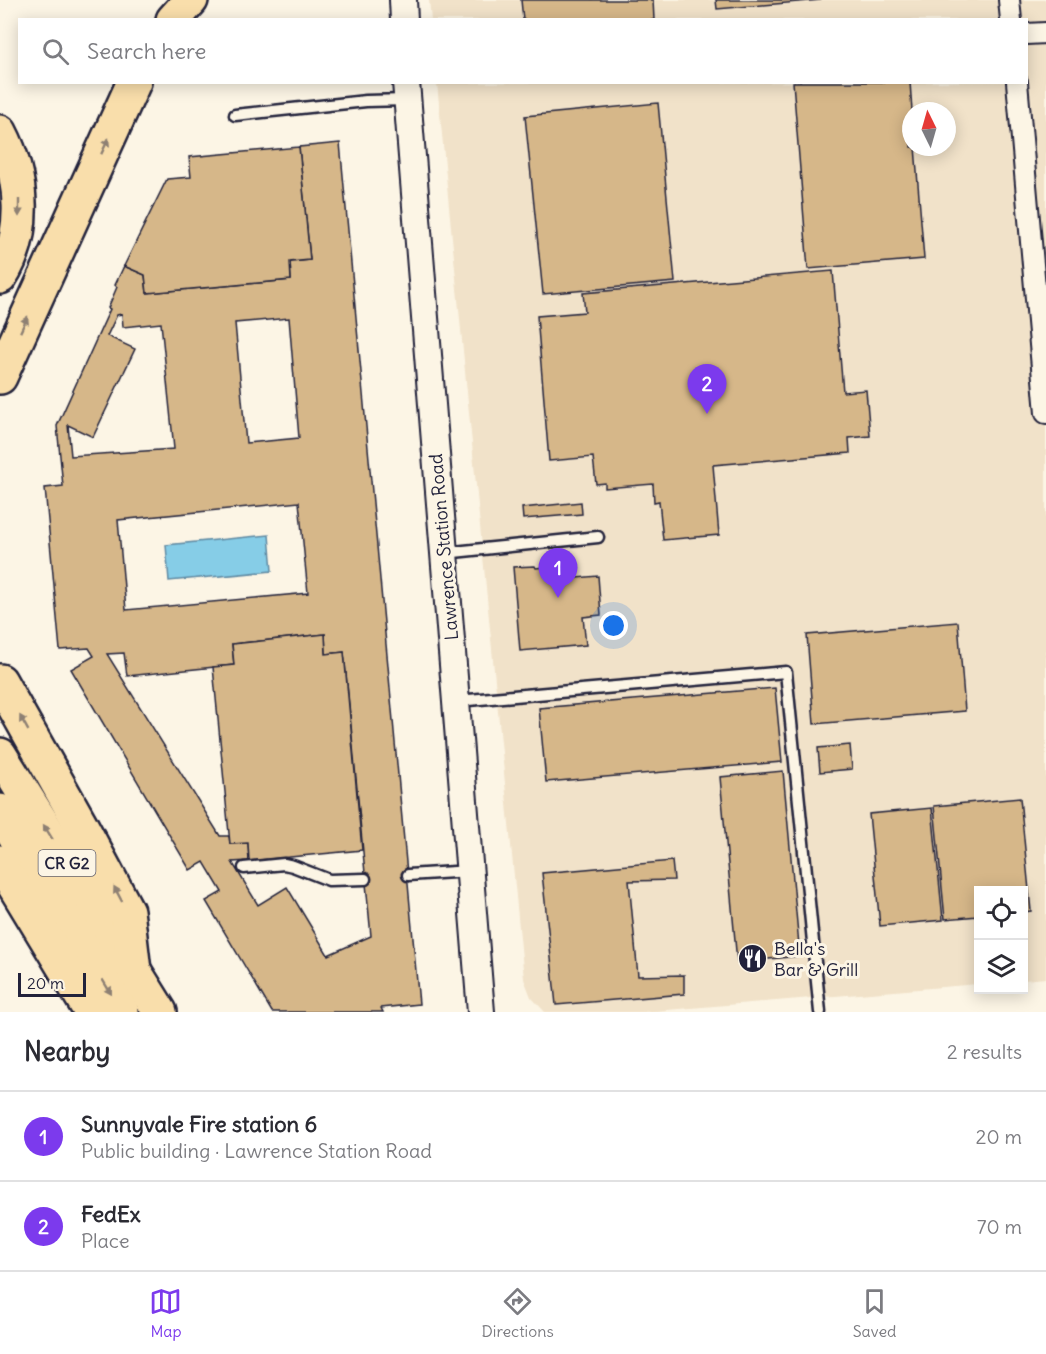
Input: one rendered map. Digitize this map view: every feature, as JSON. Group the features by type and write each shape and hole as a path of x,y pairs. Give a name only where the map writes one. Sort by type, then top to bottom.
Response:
{"highway":[{"path":"175,18 191,0"},
{"path":"0,377 133,84"},
{"path":"0,132 11,152 19,191 19,228 6,267 0,277"},
{"path":"0,681 127,912 134,971"},
{"name":"CR G2","path":"0,755 160,1012"},
{"path":"0,811 123,1012"},
{"name":"CR G2","path":"4,872 91,1012"}],"street":[{"path":"404,0 404,18"},
{"path":"1010,0 1011,18"},
{"path":"1028,34 1046,33"},
{"path":"1017,84 1046,413"},
{"name":"Lawrence Station Road","path":"407,91 481,1012"}],"lane":[{"path":"235,115 366,101 407,91"},
{"path":"444,553 598,537"},
{"path":"457,701 786,672 820,1012"},
{"path":"244,868 284,864 329,880 365,879"},
{"path":"408,875 470,871"}],"shaded area":[{"path":"429,0 1046,0 1046,978 1028,980 1028,886 974,886 974,984 643,1012 545,1012 531,997 524,979 437,84 1028,84 1028,18 431,18"}],"water":[{"path":"269,535 272,571 169,581 166,545"}],"building":[{"path":"521,0 653,0 654,18 523,18"},
{"path":"716,0 821,0 717,9"},
{"path":"793,84 910,84 911,102 902,102 902,156 916,156 924,259 808,269"},
{"path":"658,103 675,282 543,294 525,116"},
{"path":"340,143 419,1004 381,1008 383,1012 272,1012 206,901 222,892 204,862 190,870 71,669 94,656 89,648 60,650 45,488 63,486 57,426 110,309 108,308 117,287 115,285 124,266 145,275 147,293 291,280 290,262 310,260 299,147","holes":["122,314 123,327 161,323 174,449 71,456 68,425 93,437 135,349 107,336 117,315","289,318 299,438 246,443 235,323","299,502 308,593 126,610 118,520","325,634 326,654 344,652 371,936 328,955 287,887 258,905 232,862 249,861 248,843 230,844 229,836 220,836 107,654 124,653 127,676 234,665 232,644"]},
{"path":"299,147 310,260 290,262 291,280 147,293 145,275 124,266 167,179 191,177 189,157"},
{"path":"833,271 843,392 866,390 870,436 849,438 850,453 713,465 719,535 663,540 659,501 654,502 653,484 605,488 605,483 596,484 593,457 549,461 537,316 585,312 583,293"},
{"path":"581,502 582,514 523,519 522,508"},
{"path":"535,566 536,568 553,566 554,580 598,576 601,615 583,617 586,645 520,651 513,567"},
{"path":"958,622 965,711 814,724 807,635"},
{"path":"325,634 326,654 344,652 362,850 249,861 248,843 230,844 213,667 234,665 232,644"},
{"path":"775,688 782,762 546,782 539,708"},
{"path":"850,745 852,769 820,772 818,748"},
{"path":"783,771 800,956 737,962 720,777"},
{"path":"1020,798 1031,911 1028,911 1028,886 974,886 974,916 945,919 934,806"},
{"path":"932,808 943,920 880,926 869,814"},
{"path":"672,861 674,880 629,881 638,976 684,975 684,994 556,1005 542,873"}],"place":[{"name":"FedEx","path":"707,414"},
{"name":"Sunnyvale Fire station 6","path":"558,598"},
{"name":"Bella's Bar & Grill","path":"753,959"}]}
